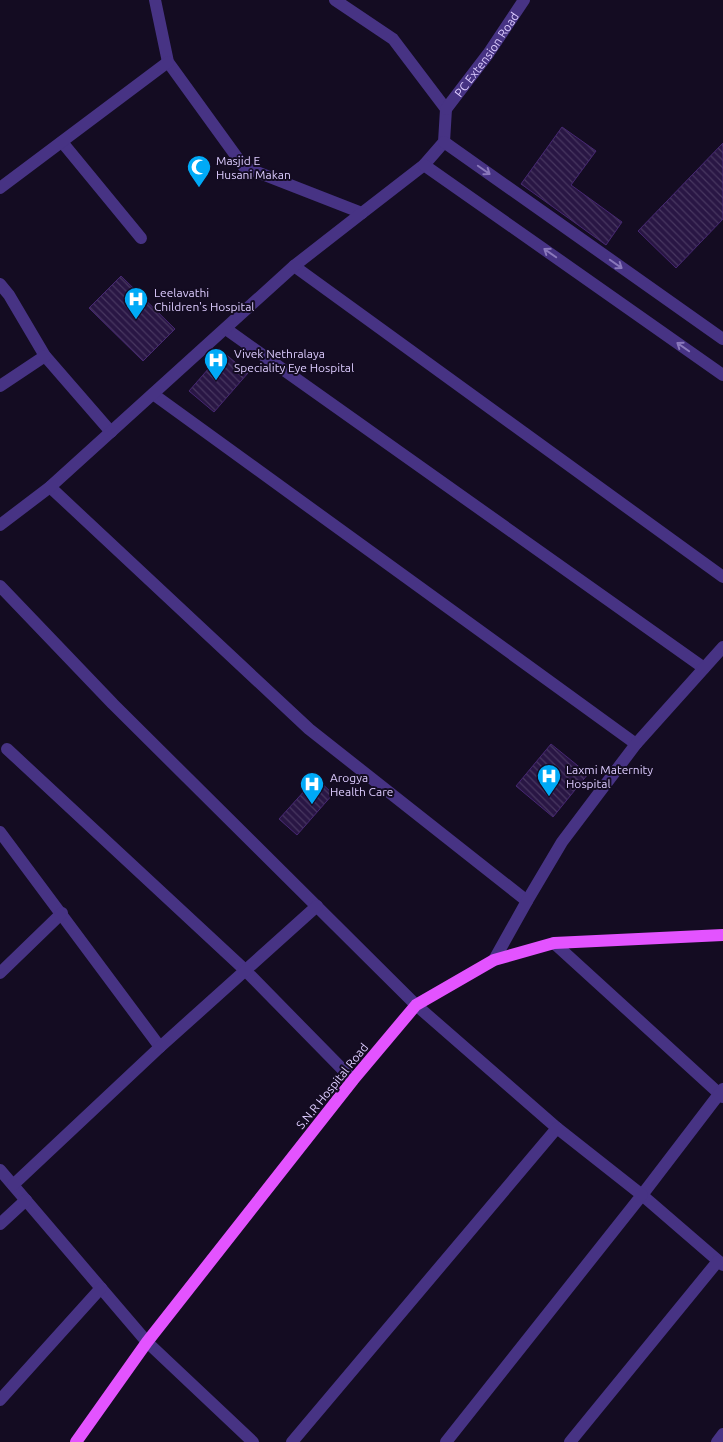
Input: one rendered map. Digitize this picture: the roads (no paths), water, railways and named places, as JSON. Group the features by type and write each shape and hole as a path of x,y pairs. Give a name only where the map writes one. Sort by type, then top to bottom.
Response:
{"main road":[{"name":"S.N.R Hospital Road","path":"76,1442 147,1342 353,1080 416,1005 494,960 554,943 723,935"}],"street":[{"path":"155,0 168,62 244,167 362,213"},
{"path":"0,524 50,487 294,266 424,165 444,142 446,109 393,39 336,0"},
{"name":"PC Extension Road","path":"446,109 488,54 524,0"},
{"path":"0,188 168,62"},
{"path":"62,142 141,238"},
{"path":"444,142 723,339"},
{"path":"424,165 723,375"},
{"path":"294,266 723,577"},
{"path":"0,284 5,298 45,356 111,432"},
{"path":"226,329 704,668"},
{"path":"0,386 45,356"},
{"path":"153,394 636,744"},
{"path":"50,487 309,729 526,901"},
{"path":"0,586 113,704 416,1005 557,1128 642,1195 720,1263 570,1442"},
{"path":"494,960 526,901 562,842 636,744 723,647"},
{"path":"7,749 245,970 353,1080"},
{"path":"0,832 160,1047"},
{"path":"13,1185 160,1047 317,906"},
{"path":"0,973 62,914"},
{"path":"446,1442 722,1093 554,943"},
{"path":"292,1442 557,1128"},
{"path":"0,1170 147,1342 253,1442"},
{"path":"0,1224 26,1200"},
{"path":"0,1400 101,1288"},
{"path":"717,1442 723,1434"}],"place":[{"name":"Masjid E Husani Makan","path":"199,188"},
{"name":"Leelavathi Children's Hospital","path":"136,320"},
{"name":"Vivek Nethralaya Speciality Eye Hospital","path":"216,381"},
{"name":"Laxmi Maternity Hospital","path":"549,797"},
{"name":"Arogya Health Care","path":"312,805"}]}
